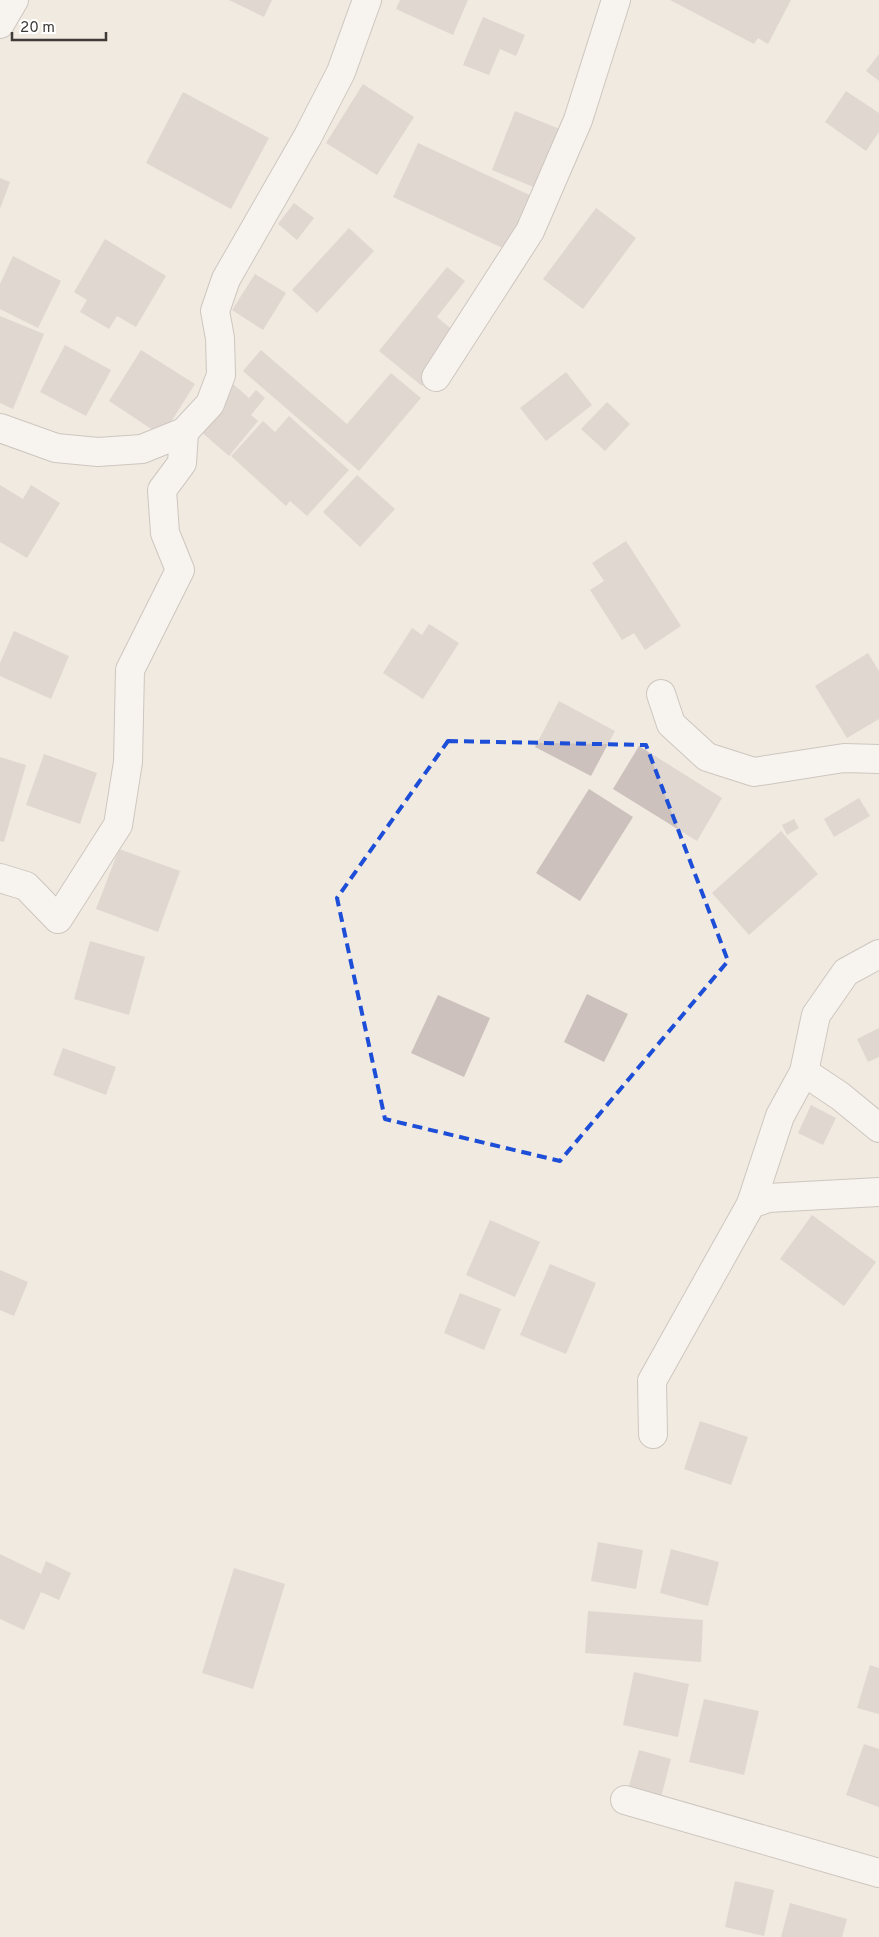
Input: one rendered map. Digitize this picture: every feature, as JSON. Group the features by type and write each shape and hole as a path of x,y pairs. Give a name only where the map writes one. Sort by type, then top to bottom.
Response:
{"street":[{"path":"0,24 14,0"},
{"path":"0,428 56,448 98,452 142,449 184,432 210,404 221,375 220,338 215,311 226,279 308,136 341,72 367,0"},
{"path":"436,377 530,231 578,120 616,0"},
{"path":"0,878 26,886 58,919 118,825 128,762 130,670 180,570 165,533 162,490 182,463 184,432"},
{"path":"661,694 671,724 707,757 754,772 844,758 879,759"},
{"path":"654,1434 652,1382 750,1204 780,1116 804,1072 816,1015 846,972 879,954"},
{"path":"804,1072 840,1096 879,1128"},
{"path":"750,1204 768,1198 879,1192"},
{"path":"626,1800 879,1873"}],"highlighted area":[{"path":"448,741 646,745 728,961 560,1161 385,1119 337,898"}],"building":[{"path":"229,0 272,0 264,17"},
{"path":"400,0 468,0 453,35 396,9"},
{"path":"670,0 791,0 768,44 758,38 754,44"},
{"path":"483,17 525,35 516,56 500,49 489,75 463,65"},
{"path":"879,54 879,81 866,71"},
{"path":"363,84 414,117 377,175 326,143"},
{"path":"846,91 879,113 879,132 866,151 825,122"},
{"path":"183,92 269,138 231,209 146,163"},
{"path":"515,111 567,132 543,191 492,170"},
{"path":"418,143 534,197 509,251 393,197"},
{"path":"0,178 10,182 0,209"},
{"path":"294,203 314,218 297,240 278,224"},
{"path":"596,208 636,238 583,309 543,279"},
{"path":"349,228 374,251 317,313 292,290"},
{"path":"105,239 166,276 136,327 117,316 109,329 80,312 87,300 74,292"},
{"path":"13,256 61,281 38,328 0,309 0,284"},
{"path":"447,267 465,281 437,317 461,337 422,386 379,351"},
{"path":"255,274 286,293 263,330 232,310"},
{"path":"0,316 44,334 13,409 0,403"},
{"path":"65,345 111,370 86,416 40,392"},
{"path":"141,350 195,384 162,436 109,401"},
{"path":"261,350 347,424 391,373 421,398 359,471 243,371"},
{"path":"566,372 592,405 546,441 520,408"},
{"path":"233,384 249,398 256,390 265,398 251,415 258,421 229,456 199,430 218,401"},
{"path":"607,402 630,424 605,451 581,429"},
{"path":"289,416 349,470 307,516 290,501 286,506 231,456 263,421 275,432"},
{"path":"357,475 395,509 360,547 323,512"},
{"path":"0,485 23,499 31,485 60,503 27,558 0,542"},
{"path":"626,541 681,626 645,650 634,633 622,640 590,590 604,581 592,563"},
{"path":"429,624 459,643 423,699 383,673 412,628 422,635"},
{"path":"14,631 69,656 51,699 0,676 0,663"},
{"path":"868,653 879,671 879,719 847,738 815,686"},
{"path":"559,701 615,731 591,776 535,747"},
{"path":"639,746 722,798 697,841 613,789"},
{"path":"44,754 97,773 80,824 26,805"},
{"path":"0,757 26,765 4,842 0,841"},
{"path":"589,789 633,817 580,901 536,873"},
{"path":"859,798 870,816 834,837 824,819"},
{"path":"794,819 799,828 787,835 782,825"},
{"path":"781,831 818,874 749,935 712,893"},
{"path":"119,849 180,871 158,932 96,909"},
{"path":"90,941 145,957 129,1015 74,999"},
{"path":"587,994 628,1014 604,1062 564,1042"},
{"path":"438,995 490,1018 464,1077 411,1053"},
{"path":"879,1028 879,1057 868,1062 857,1039"},
{"path":"63,1048 116,1067 106,1095 53,1075"},
{"path":"811,1105 836,1118 823,1145 798,1133"},
{"path":"812,1215 876,1262 844,1306 780,1259"},
{"path":"490,1220 540,1242 515,1297 466,1275"},
{"path":"550,1264 596,1283 566,1354 520,1335"},
{"path":"0,1270 28,1282 14,1316 0,1310"},
{"path":"460,1293 501,1309 484,1350 444,1333"},
{"path":"700,1421 748,1437 731,1485 684,1469"},
{"path":"598,1542 643,1550 636,1589 591,1581"},
{"path":"671,1549 719,1562 708,1606 660,1593"},
{"path":"0,1554 41,1574 46,1561 71,1573 59,1600 41,1592 24,1630 0,1619"},
{"path":"234,1568 285,1584 253,1689 202,1673"},
{"path":"588,1611 703,1620 701,1662 585,1653"},
{"path":"870,1665 879,1668 879,1714 857,1708"},
{"path":"634,1672 689,1684 678,1737 623,1725"},
{"path":"704,1699 759,1711 744,1775 689,1762"},
{"path":"864,1744 879,1749 879,1807 846,1795"},
{"path":"639,1750 671,1759 658,1809 625,1800"},
{"path":"735,1881 774,1890 764,1936 725,1927"},
{"path":"790,1903 847,1919 842,1937 781,1937"}]}
